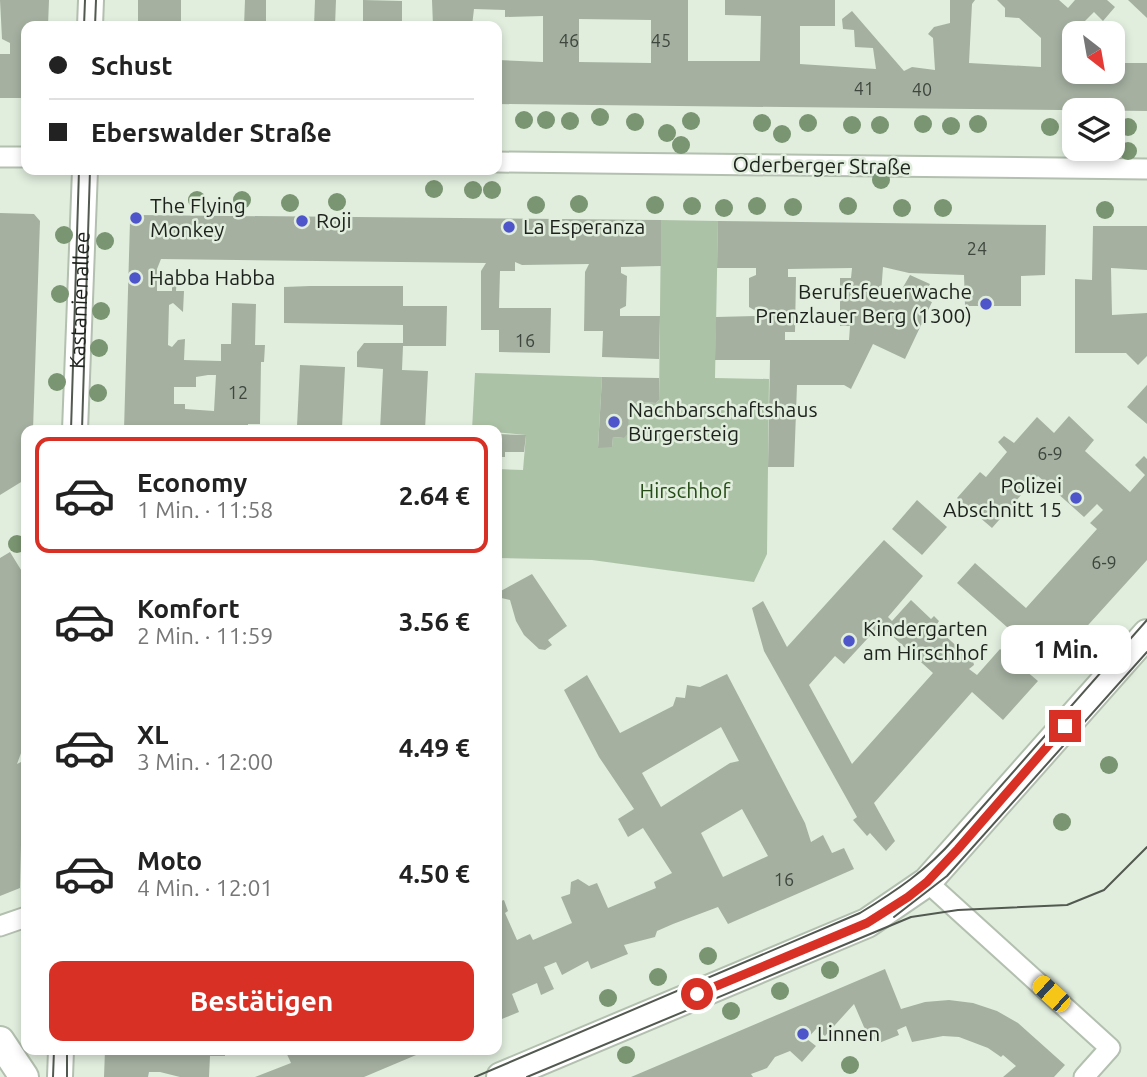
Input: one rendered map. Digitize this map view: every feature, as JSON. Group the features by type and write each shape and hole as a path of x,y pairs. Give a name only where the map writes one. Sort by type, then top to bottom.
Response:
{"main road":[{"path":"501,1077 867,923 927,882 1147,634"},
{"path":"0,1041 24,1077"}],"street":[{"path":"90,21 91,0"},
{"path":"0,157 21,157"},
{"name":"Oderberger Straße","path":"502,162 1147,169"},
{"name":"Kastanienallee","path":"75,425 85,175"},
{"path":"927,882 1110,1048 1084,1077"},
{"path":"0,926 21,920"},
{"path":"60,1077 61,1055"}],"green space":[{"name":"Hirschhof","path":"661,220 718,221 715,378 769,379 767,554 754,582 592,560 502,558 502,469 523,470 526,435 502,433 502,425 472,425 475,373 602,377 598,447 612,447 613,437 624,438 629,410 637,402 656,403 659,400"}],"building":[{"path":"0,0 49,0 48,21 21,21 21,98 0,98 0,54 10,54 10,43 2,39"},
{"path":"138,0 181,0 181,21 138,21"},
{"path":"245,0 266,0 266,21 244,21"},
{"path":"315,0 336,0 335,21 314,21"},
{"path":"363,0 402,1 402,21 363,21"},
{"path":"432,0 688,0 688,61 760,61 761,16 725,15 725,0 835,0 835,26 800,26 800,64 876,69 873,48 855,47 854,30 843,29 842,19 852,11 904,71 912,67 935,70 933,38 928,34 934,27 950,23 950,0 975,0 972,4 969,63 1041,67 1041,38 1019,18 1005,17 1005,8 997,0 1059,0 1068,8 1075,0 1107,0 1115,7 1103,21 1094,12 1085,21 1062,21 1062,84 1125,84 1125,63 1147,63 1147,111 1125,111 1125,98 1062,98 1062,110 502,104 502,60 543,62 543,16 505,17 505,10 474,9 473,21 433,21","holes":["579,19 651,20 651,63 579,62"]},
{"path":"1128,0 1147,0 1147,18"},
{"path":"0,213 34,214 40,221 33,425 21,425 21,482 0,495"},
{"path":"137,215 661,220 661,266 621,267 621,273 627,276 626,306 620,309 620,316 660,316 659,359 602,357 603,331 584,331 585,272 589,264 522,265 515,262 515,271 500,271 499,308 551,308 550,353 499,352 499,330 481,330 481,271 486,263 161,259 157,269 157,291 172,291 172,277 177,277 176,291 184,291 183,312 173,303 169,305 168,345 172,347 178,340 185,339 184,360 221,361 221,344 231,344 232,303 256,304 255,345 265,345 264,362 261,362 260,424 124,425 130,221","holes":["216,375 214,411 185,409 185,404 174,404 174,387 196,387 196,377"]},
{"path":"718,221 1046,225 1045,275 1021,276 1021,306 965,306 964,275 909,273 883,267 881,294 894,303 910,275 930,284 923,297 932,302 905,359 873,344 851,389 844,385 797,385 794,467 768,467 770,360 715,360 716,317 755,316 756,311 749,307 749,278 756,275 756,268 717,268","holes":["852,268 851,278 840,278 840,326 850,326 849,340 785,340 785,332 795,332 796,277 788,277 788,269"]},
{"path":"1093,226 1147,226 1147,270 1111,268 1112,315 1147,313 1147,356 1138,365 1126,353 1075,353 1075,279 1092,280"},
{"path":"403,286 403,306 447,306 446,346 403,346 402,370 428,371 425,425 380,425 383,369 357,367 357,352 364,343 403,343 403,325 284,323 284,287"},
{"path":"300,365 345,367 342,425 297,425"},
{"name":"Nachbarschaftshaus Bürgersteig","path":"602,377 659,378 659,400 656,403 637,402 629,410 628,433 624,438 613,437 612,447 598,448"},
{"path":"1147,385 1147,424 1127,407"},
{"path":"1069,416 1094,440 1085,451 1130,492 1145,475 1135,465 1144,456 1147,459 1147,560 1051,666 957,583 975,563 1026,608 1097,529 1090,523 1103,510 1097,504 1084,517 1038,476 992,528 957,498 980,472 986,477 1007,452 998,442 1004,436 1014,443 1037,417 1054,433"},
{"path":"502,434 526,435 524,452 505,452 505,457 502,457"},
{"path":"917,500 947,527 922,555 892,529"},
{"path":"884,540 923,576 888,617 892,621 911,600 931,619 934,616 939,621 937,624 940,631 973,661 974,665 969,669 977,675 1000,649 1038,681 1003,720 972,692 874,803 895,841 886,851 870,833 867,836 853,820 857,817 764,651 752,608 763,601 787,647","holes":["880,625 933,673 852,764 809,685 835,656 844,664"]},
{"path":"10,552 21,570 21,753 17,764 21,762 21,846 20,888 0,896 0,558"},
{"path":"532,574 567,626 548,640 552,645 545,650 539,649 524,635 516,621 510,600 502,598 502,590"},
{"path":"727,674 805,823 811,842 823,835 832,853 844,848 854,869 728,924 718,907 673,924 657,931 655,937 624,945 628,954 591,969 588,961 562,975 556,962 544,967 554,989 541,995 537,983 512,994 519,1012 502,1019 502,901 504,900 508,911 505,913 517,940 530,934 533,940 572,923 561,897 570,894 571,882 578,879 589,886 597,883 608,908 656,888 654,882 672,873 643,828 628,837 618,819 634,809 599,757 564,690 587,675 620,733 673,706 676,697 685,698 687,685 700,687","holes":["721,727 739,761 730,763 661,807 642,773","742,809 768,856 723,877 701,833"]},
{"path":"885,969 901,1009 925,1002 949,1000 973,1003 997,1011 1018,1023 1065,1065 1054,1077 1003,1077 1016,1066 1003,1055 1001,1057 988,1048 959,1037 943,1036 912,1042 906,1026 897,1030 899,1035 879,1043 877,1038 870,1041 854,1004 825,1036 816,1029 807,1039 816,1046 802,1062 790,1051 775,1057 767,1068 751,1074 753,1077 631,1077"},
{"path":"105,1055 225,1055 210,1056 209,1077 180,1077 149,1072 148,1077 104,1077"},
{"path":"287,1055 416,1055 364,1077 255,1077 291,1063"}],"tram line":[{"path":"84,21 85,0"},
{"path":"95,21 96,0"},
{"path":"71,425 79,175"},
{"path":"82,425 90,175"},
{"path":"475,1077 860,913 886,896 944,850 1147,620"},
{"path":"894,917 947,876 1147,652"},
{"path":"527,1077 911,917 958,910 1067,905 1104,890 1147,847"},
{"path":"53,1077 54,1055"},
{"path":"67,1055 67,1077"}],"place":[{"name":"The Flying Monkey","path":"136,218"},
{"name":"Roji","path":"302,221"},
{"name":"La Esperanza","path":"509,227"},
{"name":"Habba Habba","path":"135,278"},
{"name":"Berufsfeuerwache Prenzlauer Berg (1300)","path":"986,304"},
{"name":"Nachbarschaftshaus Bürgersteig","path":"614,422"},
{"name":"Polizei Abschnitt 15","path":"1076,498"},
{"name":"Kindergarten am Hirschhof","path":"849,641"},
{"name":"Linnen","path":"803,1034"}],"route":[{"path":"697,994 867,923 908,897 927,882 958,849 1065,726"}]}
